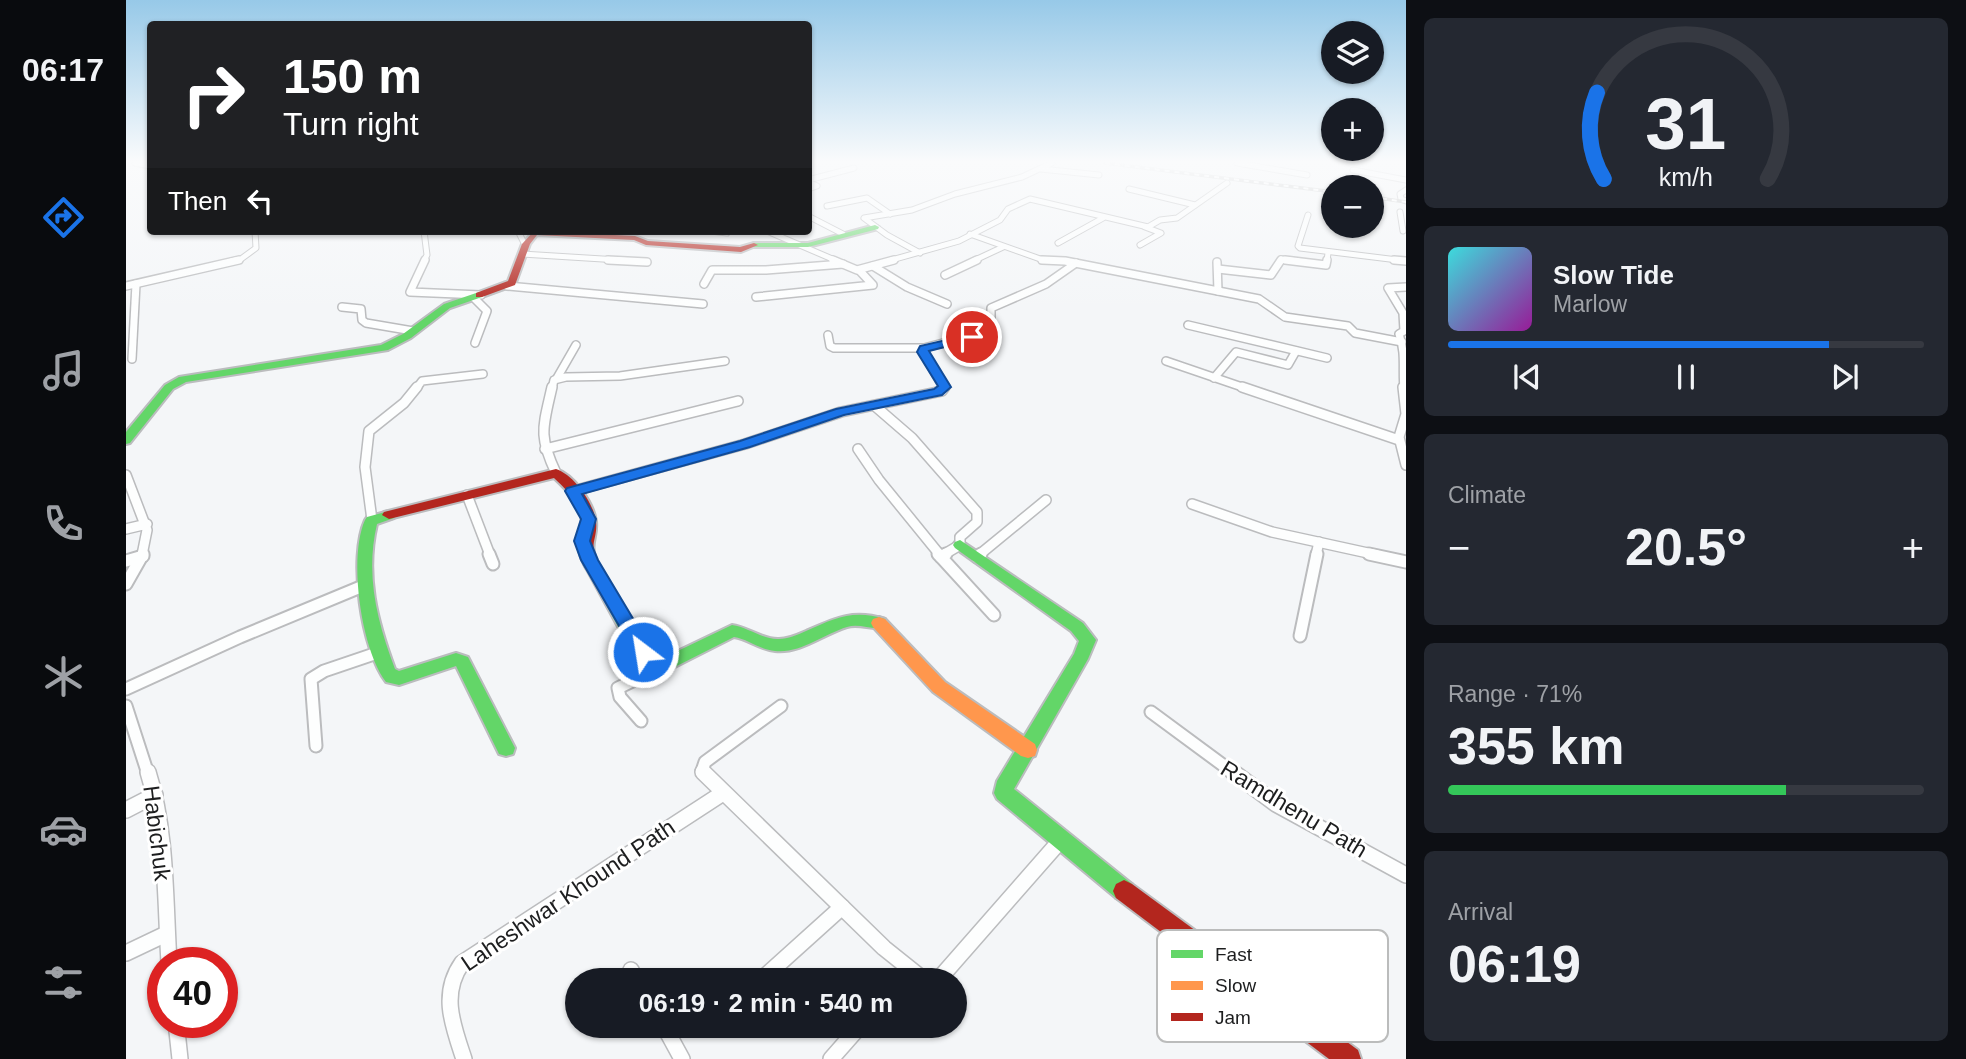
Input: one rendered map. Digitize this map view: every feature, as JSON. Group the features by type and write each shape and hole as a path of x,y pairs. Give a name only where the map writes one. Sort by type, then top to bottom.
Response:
{"street":[{"path":"899,212 864,218 920,253"},
{"path":"859,270 948,245 1000,220 1006,212"},
{"path":"1082,212 1161,233 1140,245"},
{"path":"1145,227 1161,219 1175,219 1184,212"},
{"path":"1400,212 1406,242"},
{"path":"1308,215 1298,247 1406,261"},
{"path":"812,218 843,234"},
{"path":"1058,243 1103,218"},
{"path":"596,235 635,238 646,243 736,250 755,245 803,245 875,227"},
{"path":"970,234 1043,260 1076,263 1263,300 1285,317 1348,326 1355,333 1402,342"},
{"path":"126,286 241,260 256,248 255,235"},
{"path":"424,235 427,255 410,292 477,296"},
{"path":"756,297 873,285 859,270 777,235"},
{"path":"507,286 516,277 521,243 647,262"},
{"path":"945,275 1003,247"},
{"path":"1218,291 1217,266 1271,275 1280,259 1326,265 1328,253"},
{"path":"828,335 831,347 834,348 924,348 985,332 991,327 991,308 1035,292 1058,279 1076,263"},
{"path":"704,284 712,270 766,270 844,264"},
{"path":"873,266 907,287 947,304"},
{"path":"132,359 130,319 136,284"},
{"path":"126,440 169,387 183,379 370,352 391,345 447,306 507,286 703,304"},
{"path":"1406,287 1388,288 1403,313 1405,331 1399,332 1405,351 1402,372 1406,414 1399,440 1406,465"},
{"path":"475,343 487,312 477,296"},
{"path":"342,307 361,309 362,320 366,323 417,329"},
{"path":"1188,325 1327,358"},
{"path":"576,345 552,382 543,419 542,440 556,473 573,491 588,519 582,541 589,560 643,652 659,668"},
{"path":"573,491 745,444 841,412 944,389 923,352 924,348"},
{"path":"1214,378 1237,352 1288,365 1296,351"},
{"path":"557,378 640,374 725,361"},
{"path":"1166,361 1399,440"},
{"path":"483,374 422,381 404,403 369,431 365,467 372,520 368,530 363,586 380,652 392,677 399,678 456,659 462,662 506,748"},
{"path":"545,449 738,401"},
{"path":"874,405 912,438 977,512 977,522 960,537 960,545"},
{"path":"858,449 941,557 995,615"},
{"path":"372,520 556,473"},
{"path":"126,475 147,524 148,546 126,583"},
{"path":"467,495 493,564"},
{"path":"977,557 1046,500"},
{"path":"1192,504 1261,528 1406,562"},
{"path":"126,529 147,524"},
{"path":"1300,636 1320,542"},
{"path":"941,557 960,545"},
{"path":"960,545 1077,627 1088,640 1028,750 1004,787 1004,793 1060,841 1178,930"},
{"path":"126,561 143,556"},
{"path":"126,689 363,586"},
{"path":"641,721 620,697 618,688 737,630 763,643 779,646 855,621 872,620 886,628 918,666 943,689 1028,750"},
{"path":"316,746 311,679 324,671 380,652"},
{"name":"Habichuk","path":"126,706 155,795 167,947"},
{"path":"781,706 702,766 706,776 777,841 898,968"},
{"name":"Ramdhenu Path","path":"1152,712 1240,780 1276,804 1406,875"},
{"name":"Laheshwar Khound Path","path":"464,1059 448,988 453,972 462,963 618,859 723,793"},
{"path":"126,810 155,795"},
{"path":"949,968 1060,841"},
{"path":"774,968 842,907"},
{"path":"126,953 166,934"},
{"path":"178,1038 180,1059"},
{"path":"670,1038 681,1059"},
{"path":"831,1059 849,1038"},
{"path":"1326,1042 1349,1059"}],"traffic: fast":[{"path":"754,245 808,245 875,227"},
{"path":"126,440 169,387 183,379 384,348 407,336 447,306 479,295"},
{"path":"389,515 372,520 365,542 364,561 364,580 371,618 388,672 392,677 399,678 456,659 462,662 506,748"},
{"path":"960,545 1077,627 1088,640 1082,655 1004,787 1004,793 1124,891"},
{"path":"591,564 628,630 659,668 732,631 777,646 856,619 879,623"}],"traffic: slow":[{"path":"879,623 939,687 1028,750"}],"traffic: jam":[{"path":"479,295 512,283 526,244 533,235"},
{"path":"575,235 635,238 646,243 741,250 754,245"},
{"path":"389,515 556,473 573,489 587,512 589,526 585,547 591,564"},
{"path":"1124,891 1176,930"},
{"path":"1326,1042 1349,1059"}],"route":[{"path":"643,652 589,560 582,541 589,526 588,519 573,491 773,436 841,412 938,392 945,387 923,352 924,348 972,337"}]}
